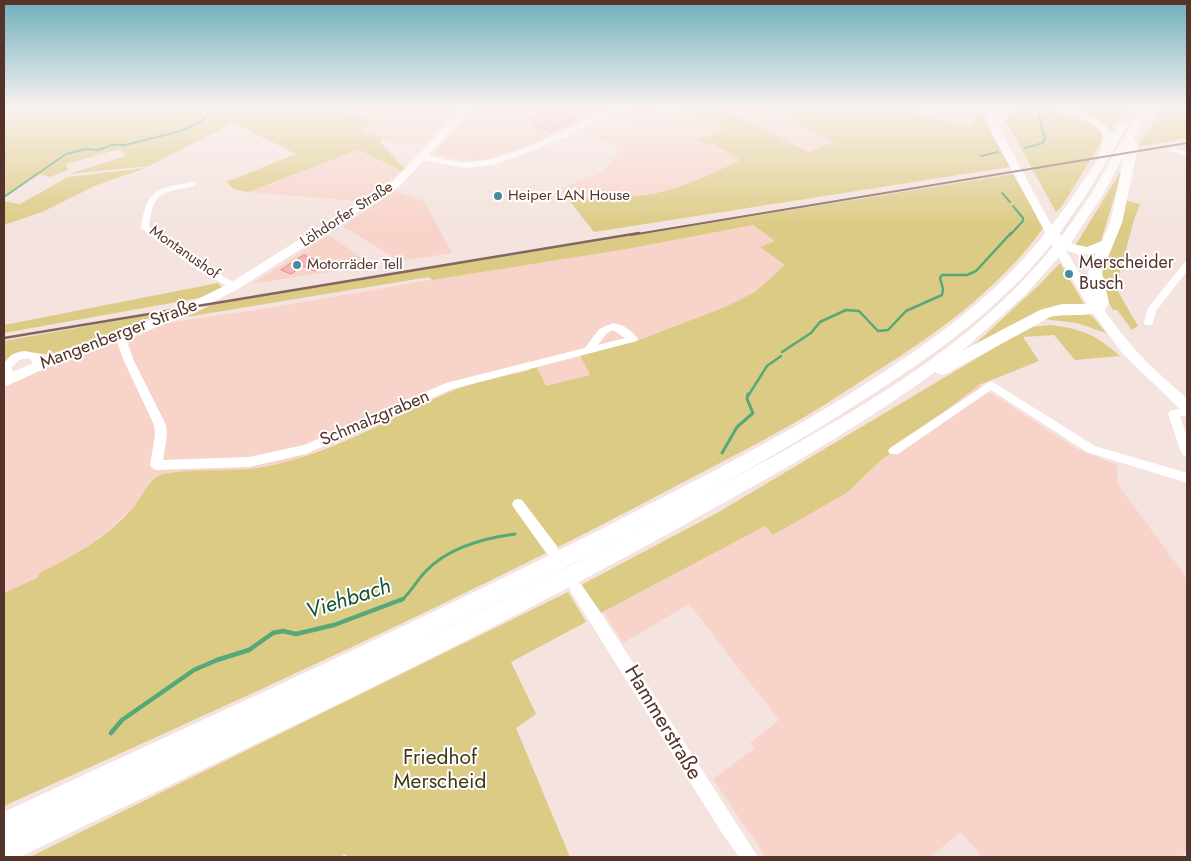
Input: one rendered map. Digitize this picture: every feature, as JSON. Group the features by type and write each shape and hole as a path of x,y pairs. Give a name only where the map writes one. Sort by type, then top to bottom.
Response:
{"highway":[{"path":"4,851 413,654 806,428 896,372 980,310 1021,271 1048,241 1088,185 1110,148"},
{"path":"4,825 298,688 564,568 659,529 785,459 890,394 979,328 1013,298 1044,266 1076,226 1102,187 1123,148"},
{"path":"890,394 908,390 992,340 1045,313 1097,302 1096,272 1120,206 1132,148"},
{"path":"1048,241 1091,252 1108,243"}],"main road":[{"name":"Löhdorfer Straße","path":"234,286 397,183 431,148"},
{"path":"1004,148 1048,241 1097,302 1152,362 1187,394"},
{"path":"1014,148 1072,248 1113,333 1136,359 1187,407"},
{"name":"Mangenberger Straße","path":"6,381 40,364 177,315 234,286"}],"street":[{"path":"423,157 464,165 491,164 534,148"},
{"path":"1174,149 1187,154"},
{"name":"Montanushof","path":"192,184 176,188 153,198 150,202 145,228 198,266 234,286"},
{"path":"1149,323 1152,310 1186,268"},
{"name":"Schmalzgraben","path":"120,336 129,361 160,424 161,434 156,465 249,462 285,455 306,449 450,386 589,350"},
{"path":"894,451 991,385 1091,449 1187,478"},
{"path":"1187,411 1174,414 1187,452"},
{"name":"Hammerstraße","path":"518,504 564,568 614,645 693,775 748,857"}],"shaded area":[{"path":"438,148 521,148 484,160 473,161 437,154 436,151"},
{"path":"617,148 817,148 770,166 691,183 655,194 634,197 568,199 561,188 603,172 620,150"},
{"path":"358,150 403,171 359,201 248,192"},
{"path":"395,191 424,201 452,253 399,261 343,226"},
{"path":"753,225 776,241 761,247 785,265 755,292 725,307 642,339 581,355 590,375 546,387 537,367 463,387 374,427 291,461 241,470 171,472 158,476 133,508 73,557 39,573 37,578 4,593 4,387 54,363 140,335 166,323 263,309 627,249"},
{"path":"328,235 373,265 252,284"},
{"path":"979,385 1075,448 1117,465 1118,485 1187,578 1187,850 1181,857 982,857 961,832 930,857 766,857 713,779 754,749 750,743 779,720 689,604 623,643 604,612 765,526 848,492 879,462"}],"green space":[{"path":"4,148 184,148 149,166 69,174 126,156 120,149 66,164 68,170 50,177 40,174 4,196"},
{"path":"284,148 386,148 405,169 403,171 358,150 248,192 234,189 226,182 296,154"},
{"path":"720,148 800,148 808,152 818,148 1000,148 1010,167 594,232 568,199 621,198 653,194 687,184 741,160"},
{"path":"1021,148 1098,148 1062,206 1056,212"},
{"path":"1124,166 1100,244 1089,249 1075,246"},
{"path":"146,168 97,185 42,212 4,225 4,201 20,204 68,177"},
{"path":"1013,174 1044,227 1026,250 985,292 939,329 821,407 782,430 609,521 438,606 4,806 4,593 37,578 39,573 77,553 112,529 132,509 158,476 176,472 256,468 282,463 334,445 460,388 530,370 530,368 537,367 546,386 590,375 580,355 642,339 725,307 755,292 785,265 760,247 775,241 753,225 627,249 432,280 429,277 186,317 216,303"},
{"path":"1125,200 1140,204 1133,223 1116,288 1138,326 1132,330 1117,310 1113,310 1100,287 1099,275"},
{"path":"1060,263 1084,304 1054,307 1040,312 1013,324 973,346 1039,285"},
{"path":"218,283 223,288 199,298 4,333 4,325"},
{"path":"166,312 53,353 21,351 15,353 4,364 4,341"},
{"path":"1057,313 1089,314 1106,333 1077,323 1043,319"},
{"path":"1051,325 1088,334 1120,356 1075,360 1054,335 1023,337 1039,361 979,385 879,462 848,492 773,535 765,526 601,613 581,585 717,513 999,345 1033,327"},
{"name":"Friedhof Merscheid","path":"568,592 586,622 511,662 536,714 516,728 570,857 347,857 345,854 340,857 30,857"}],"building":[{"name":"Motorräder Tell","path":"304,255 325,264 314,271 303,266 291,274 281,270"}],"waterway":[{"path":"4,197 66,154 86,149 98,150 103,148"},
{"name":"Viehbach","path":"981,156 998,152"},
{"name":"Viehbach","path":"1002,193 1010,202"},
{"name":"Viehbach","path":"1010,235 1023,221 1023,218 1013,206"},
{"name":"Viehbach","path":"782,352 811,333 820,322 846,310 859,311 878,331 888,330 906,311 942,295 943,289 940,278 942,275 967,275 976,271 1011,233"},
{"name":"Viehbach","path":"748,396 767,366 781,356"},
{"name":"Viehbach","path":"722,453 737,427 753,413 747,399 748,394"},
{"name":"Viehbach","path":"403,599 426,571 445,556 479,541 515,534"},
{"name":"Viehbach","path":"111,733 122,720 194,670 217,660 249,650 273,633 283,631 296,634 334,625 403,599"}],"railway":[{"path":"631,235 1156,148"},
{"path":"4,338 639,233"}],"place":[{"name":"Heiper LAN House","path":"498,196"},
{"name":"Motorräder Tell","path":"297,265"},
{"name":"Merscheider Busch","path":"1069,274"}]}
